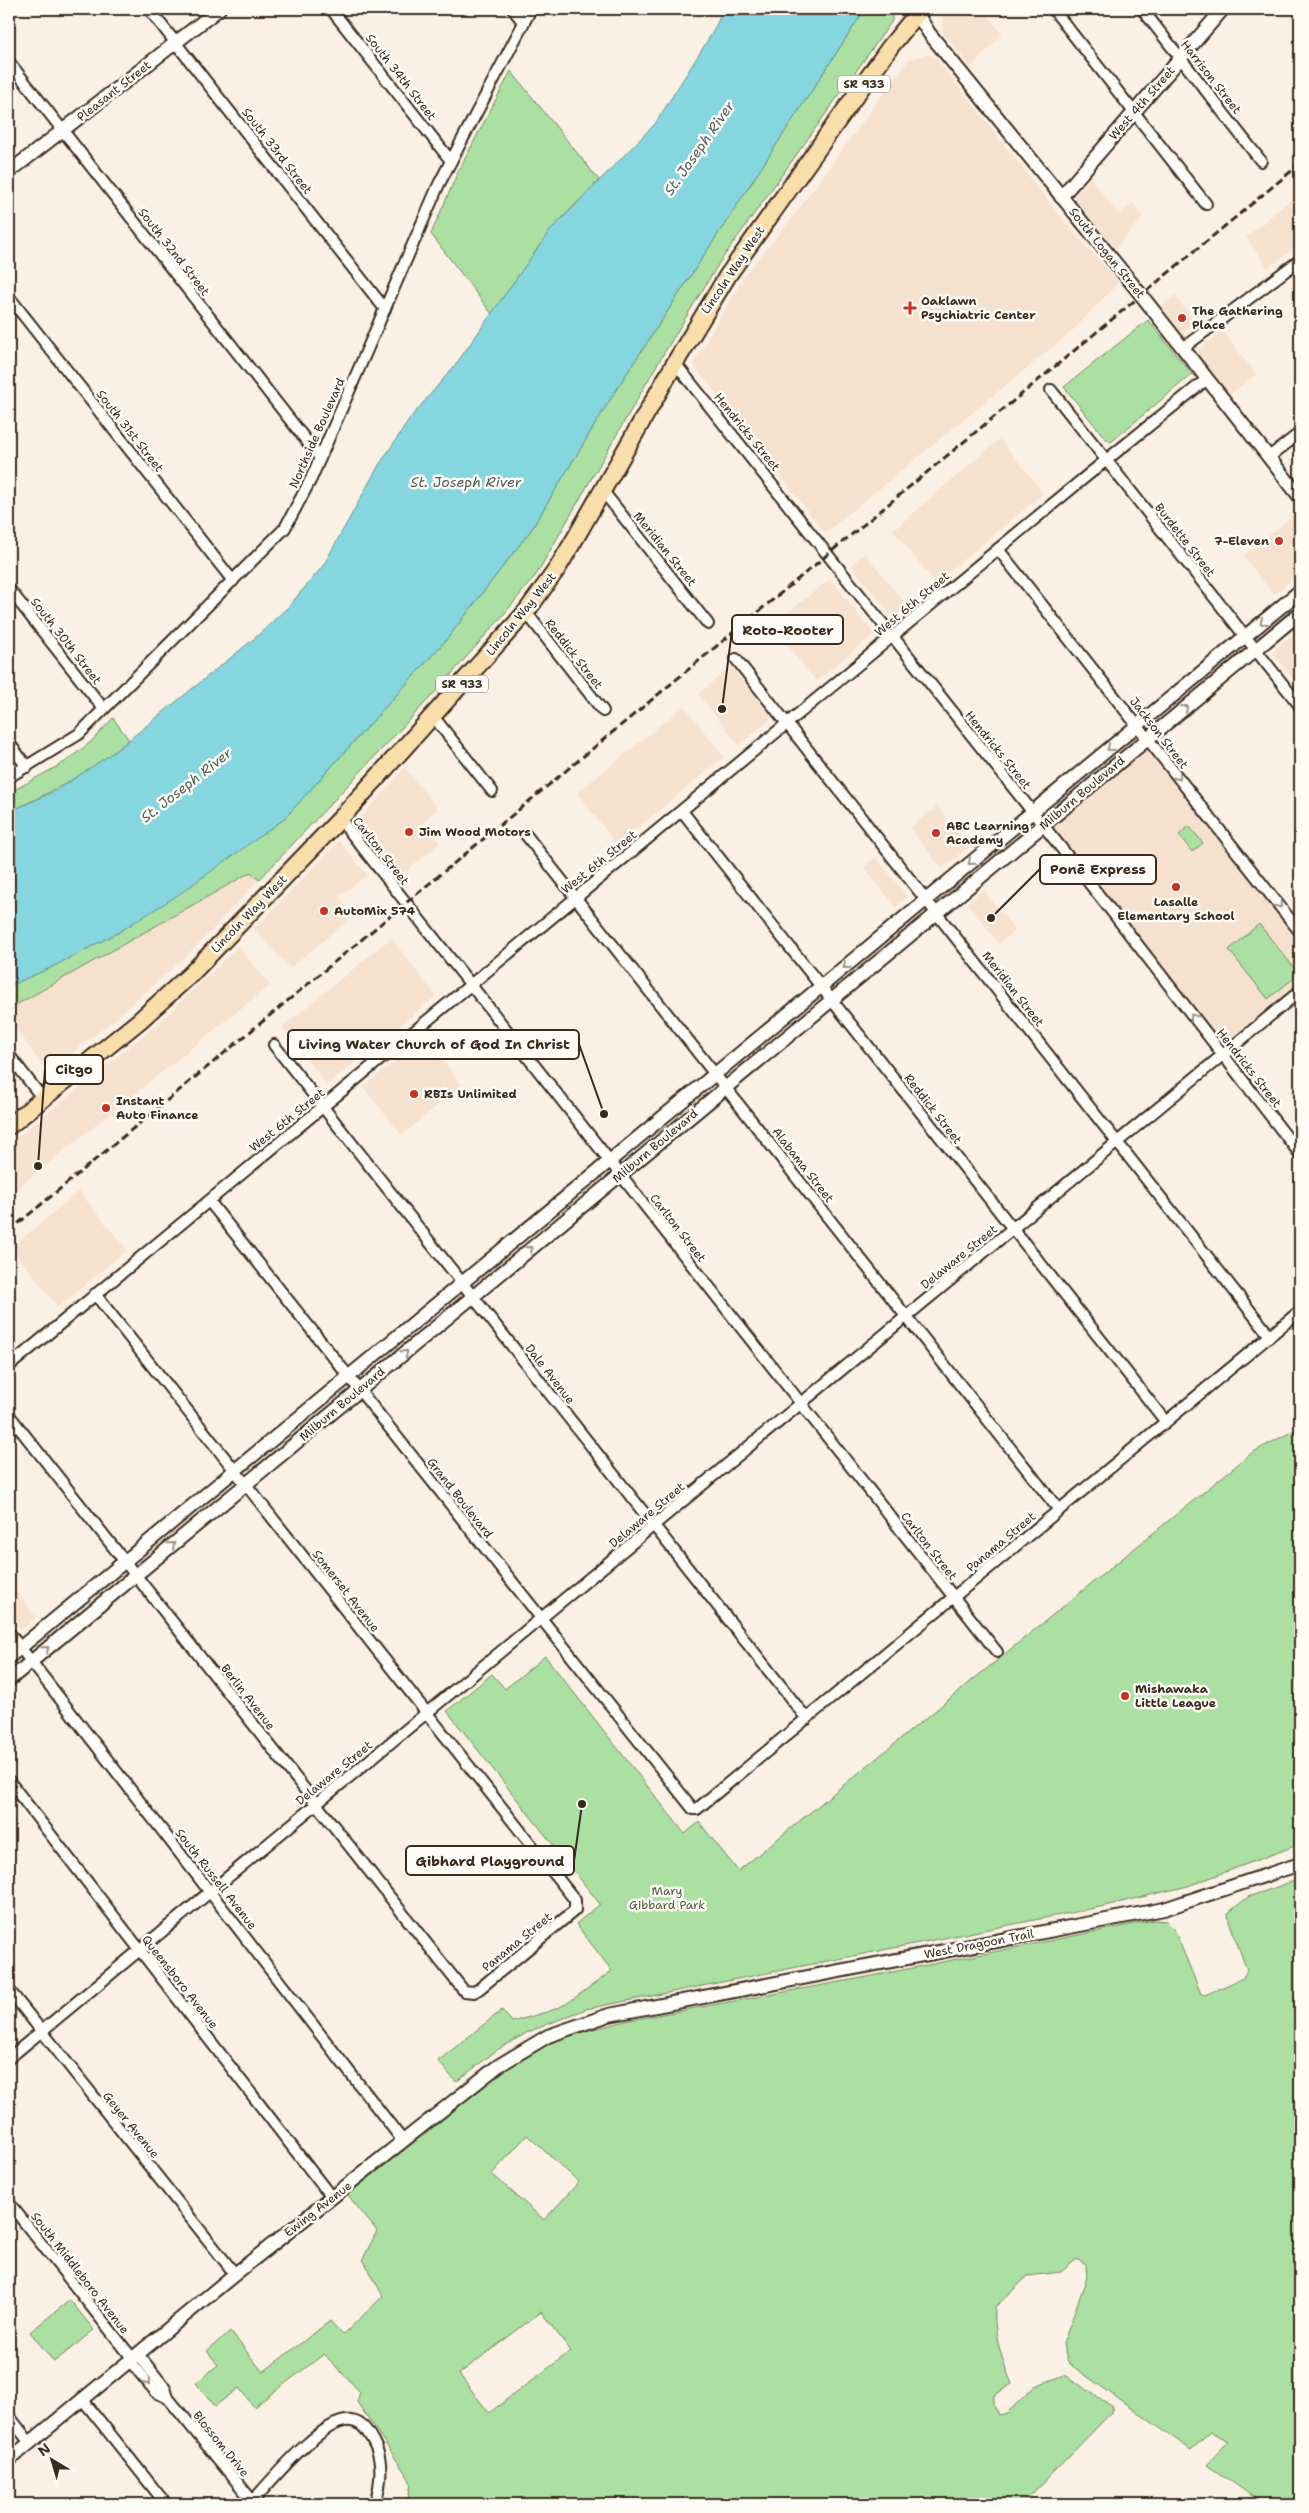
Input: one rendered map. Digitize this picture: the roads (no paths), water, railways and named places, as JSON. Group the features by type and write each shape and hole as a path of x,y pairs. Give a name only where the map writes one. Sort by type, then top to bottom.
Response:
{"main road":[{"name":"Lincoln Way West","path":"9,1126 139,1021 190,975 340,820 526,612 557,570 711,301 743,253 917,10"}],"street":[{"name":"South 33rd Street","path":"149,9 385,308"},
{"name":"Pleasant Street","path":"9,172 219,9"},
{"name":"South 34th Street","path":"331,9 451,161"},
{"path":"513,9 524,22"},
{"name":"Northside Boulevard","path":"9,777 79,734 285,528 297,508 320,458 451,161 531,9"},
{"path":"1053,9 1206,204"},
{"name":"Harrison Street","path":"1142,9 1261,161"},
{"name":"West 4th Street","path":"1061,197 1223,9"},
{"name":"South Logan Street","path":"917,10 928,32 1183,348 1300,497"},
{"name":"South 32nd Street","path":"9,62 320,458"},
{"path":"1183,348 1300,260"},
{"name":"South 31st Street","path":"9,297 232,581"},
{"name":"Hendricks Street","path":"675,363 1032,812 1300,1154"},
{"name":"West 6th Street","path":"9,1366 892,636 1207,379"},
{"name":"Burdette Street","path":"1051,390 1300,706"},
{"path":"1269,457 1300,433"},
{"name":"Meridian Street","path":"602,490 708,624"},
{"name":"Jackson Street","path":"998,549 1300,932"},
{"name":"South 30th Street","path":"9,589 104,708"},
{"name":"Milburn Boulevard","path":"9,1658 1300,591"},
{"name":"Reddick Street","path":"526,612 603,711"},
{"name":"Milburn Boulevard","path":"9,1680 1300,613"},
{"name":"Meridian Street","path":"736,659 1270,1336"},
{"path":"433,716 492,791"},
{"path":"9,743 27,767"},
{"name":"Reddick Street","path":"682,811 1166,1422"},
{"name":"Carlton Street","path":"340,820 997,1652"},
{"name":"Alabama Street","path":"526,835 1060,1510"},
{"name":"Delaware Street","path":"9,2058 1300,992"},
{"name":"Dale Avenue","path":"274,1045 807,1719"},
{"path":"9,1055 43,1099"},
{"name":"Grand Boulevard","path":"209,1201 693,1809"},
{"name":"Somerset Avenue","path":"95,1294 575,1900 576,1905"},
{"name":"Panama Street","path":"693,1809 697,1809 807,1719 1300,1311"},
{"name":"Berlin Avenue","path":"9,1415 454,1979 469,1992"},
{"name":"South Russell Avenue","path":"9,1633 403,2141"},
{"name":"Queensboro Avenue","path":"9,1781 332,2198"},
{"name":"West Dragoon Trail","path":"654,2006 1164,1909 1300,1864"},
{"name":"Panama Street","path":"469,1992 479,1989 575,1910 576,1905"},
{"name":"Geyer Avenue","path":"9,1990 235,2274"},
{"name":"Ewing Avenue","path":"9,2460 235,2274 498,2066 531,2044 586,2021 654,2006"},
{"name":"South Middleboro Avenue","path":"9,2203 134,2358"},
{"name":"Blossom Drive","path":"134,2358 165,2388 168,2398 254,2503"},
{"path":"83,2400 166,2504"},
{"path":"9,2416 30,2443"},
{"path":"254,2503 297,2453 338,2423 352,2421 366,2428 378,2449 380,2475 379,2491 375,2504"}],"water":[{"name":"St. Joseph River","path":"724,9 865,9 616,390 531,530 447,639 284,819 178,895 119,932 50,968 9,986 9,812 57,790 114,752 255,638 288,607 323,566 379,465 412,416 456,364 549,232 655,124 711,35"}],"railway":[{"path":"9,1231 1300,164"}],"place":[{"name":"Oaklawn Psychiatric Center","path":"910,308"},
{"name":"The Gathering Place","path":"1182,318"},
{"name":"7-Eleven","path":"1279,541"},
{"name":"Roto-Rooter","path":"722,709"},
{"name":"Jim Wood Motors","path":"409,832"},
{"name":"ABC Learning Academy","path":"936,833"},
{"name":"Lasalle Elementary School","path":"1176,887"},
{"name":"AutoMix 574","path":"324,911"},
{"name":"Ponē Express","path":"991,918"},
{"name":"RBIs Unlimited","path":"414,1094"},
{"name":"Instant Auto Finance","path":"106,1108"},
{"name":"Living Water Church of God In Christ","path":"604,1114"},
{"name":"Citgo","path":"38,1166"},
{"name":"Mishawaka Little League","path":"1125,1696"},
{"name":"Gibhard Playground","path":"582,1804"}],"park label":[{"name":"Mary Gibbard Park","path":"667,1898"}]}
